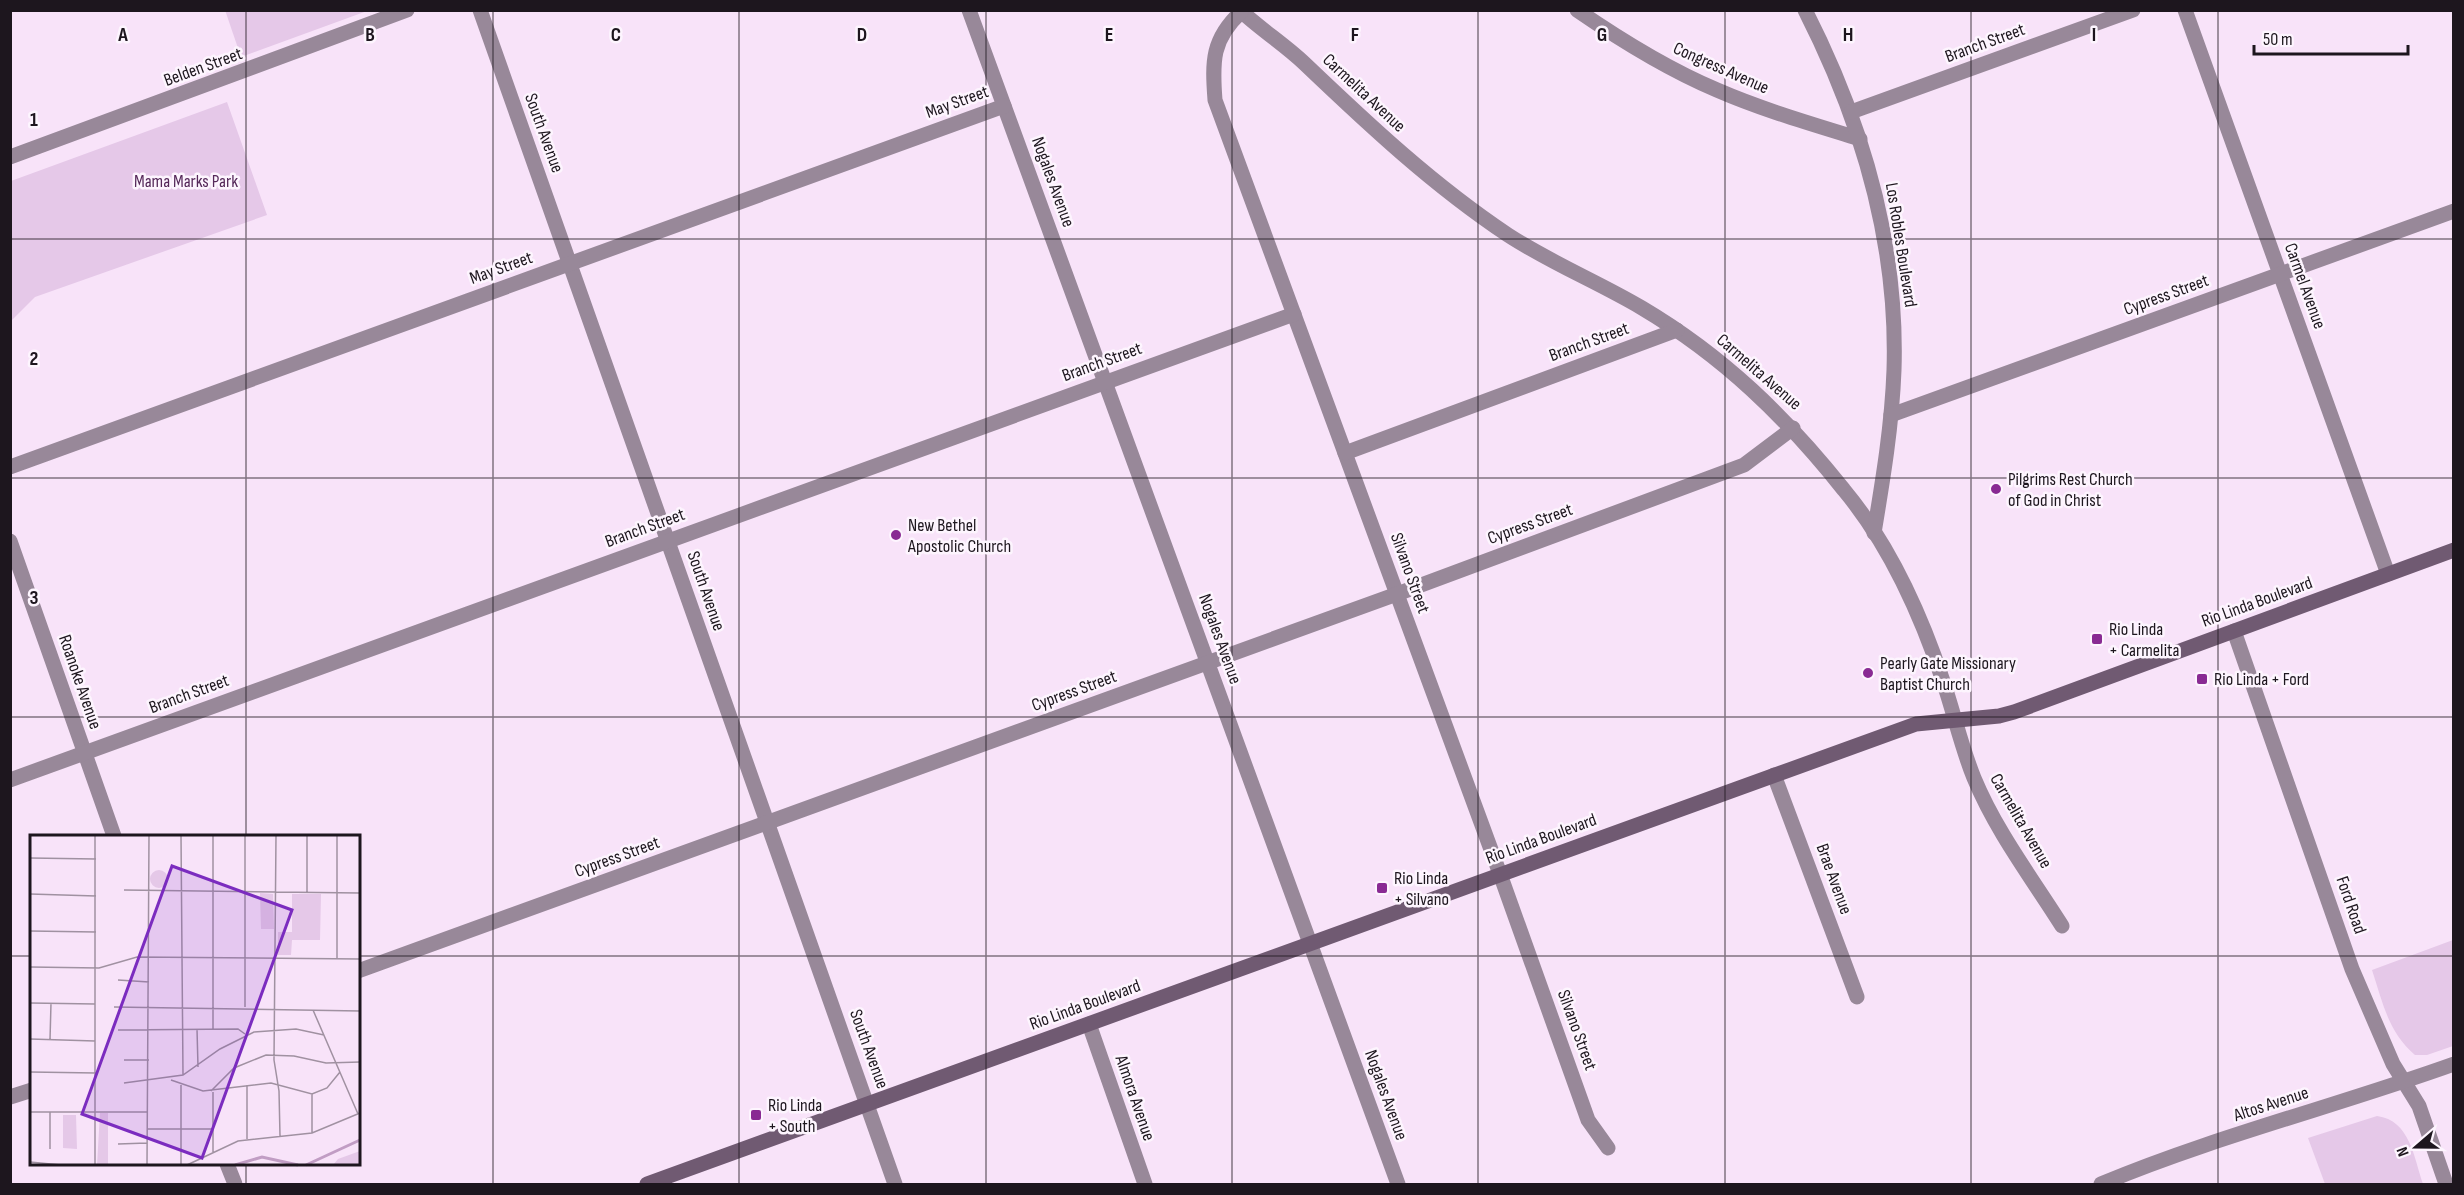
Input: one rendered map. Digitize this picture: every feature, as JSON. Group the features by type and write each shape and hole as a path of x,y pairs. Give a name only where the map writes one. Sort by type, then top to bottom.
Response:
{"main road":[{"name":"Rio Linda Boulevard","path":"647,1185 1916,724 1999,716 2014,712 2454,550"}],"street":[{"name":"Belden Street","path":"10,157 407,10"},
{"name":"South Avenue","path":"480,10 895,1185"},
{"name":"Nogales Avenue","path":"969,10 1398,1185"},
{"name":"Congress Avenue","path":"1577,10 1666,66 1715,89 1766,110 1860,139"},
{"name":"Los Robles Boulevard","path":"1805,10 1826,51 1860,139 1878,206 1887,257 1893,318 1891,415 1874,533"},
{"name":"Branch Street","path":"1851,112 2133,10"},
{"name":"Carmel Avenue","path":"2185,10 2388,574"},
{"name":"Silvano Street","path":"1241,11 1225,27 1214,53 1215,100 1500,874 1588,1120 1608,1148"},
{"name":"Carmelita Avenue","path":"1241,11 1302,61 1387,143 1448,193 1527,246 1639,306 1677,330 1744,381 1793,428 1847,493 1874,533 1908,594 1927,637 1975,780 1990,811 2062,926"},
{"name":"May Street","path":"10,467 1004,106"},
{"name":"Cypress Street","path":"1891,415 2454,211"},
{"name":"Branch Street","path":"10,780 1294,314"},
{"name":"Branch Street","path":"1345,453 1677,330"},
{"name":"Cypress Street","path":"360,970 1397,594 1744,465 1793,428"},
{"name":"Roanoke Avenue","path":"10,541 113,835"},
{"name":"Ford Road","path":"2234,631 2352,969 2393,1064 2419,1106 2446,1185"},
{"name":"Brae Avenue","path":"1774,775 1857,997"},
{"name":"Almora Avenue","path":"1089,1024 1145,1185"},
{"name":"Altos Avenue","path":"2101,1185 2280,1120 2404,1082 2454,1064"},
{"path":"10,1097 30,1091"},
{"path":"227,1165 235,1185"}],"green space":[{"path":"225,10 367,10 367,11 241,57"},
{"name":"Mama Marks Park","path":"227,102 267,215 35,297 11,321 11,181"},
{"path":"2453,940 2453,1046 2427,1055 2415,1055 2392,1027 2372,970"},
{"path":"2377,1116 2388,1119 2404,1132 2423,1184 2325,1184 2308,1138"}],"place":[{"name":"Pilgrims Rest Church of God in Christ","path":"1996,489"},
{"name":"New Bethel Apostolic Church","path":"896,535"},
{"name":"Rio Linda + Carmelita","path":"2097,639"},
{"name":"Pearly Gate Missionary Baptist Church","path":"1868,673"},
{"name":"Rio Linda + Ford","path":"2202,679"},
{"name":"Rio Linda + Silvano","path":"1382,888"},
{"name":"Rio Linda + South","path":"756,1115"}]}
